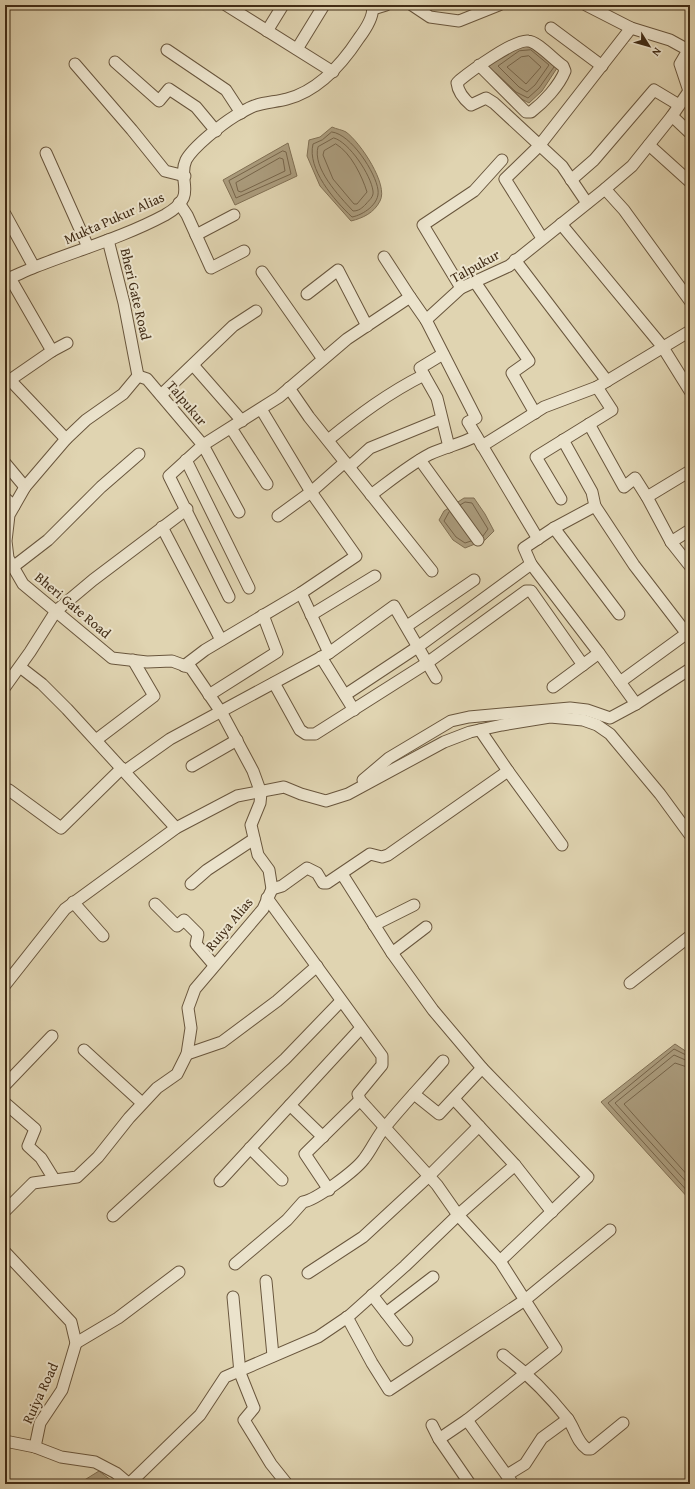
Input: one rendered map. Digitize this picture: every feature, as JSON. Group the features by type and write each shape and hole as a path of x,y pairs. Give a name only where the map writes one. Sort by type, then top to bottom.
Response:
{"street":[{"path":"226,5 333,72"},
{"path":"267,31 283,5"},
{"path":"297,49 324,5"},
{"path":"372,7 386,5"},
{"path":"412,5 430,17 459,21 499,5"},
{"path":"586,5 631,28 670,40 689,49"},
{"name":"Mukta Pukur Alias","path":"7,279 34,267 108,240 165,215 183,199 186,187 186,160 198,146 241,113 254,106 288,99 313,87 333,72 349,53 364,30 372,7"},
{"path":"551,28 602,66"},
{"path":"542,238 505,179 539,146 631,28"},
{"path":"479,65 526,112 531,112 554,88 565,71 563,66 533,42 524,41 479,65 458,84 458,88 466,101 474,105 486,98 490,100 562,166 587,204"},
{"name":"Talpukur","path":"426,320 461,288 509,266 632,166 672,116 688,91 680,64 689,49"},
{"path":"168,50 226,90 241,113"},
{"path":"115,62 159,101 169,89 196,107 216,131"},
{"path":"75,64 165,171 185,176"},
{"path":"571,180 594,160 654,90 679,105"},
{"path":"672,116 690,133"},
{"path":"649,145 690,182"},
{"path":"46,153 88,248"},
{"path":"461,288 423,225 474,191 502,160"},
{"path":"605,189 686,286 690,301"},
{"path":"180,203 211,268 244,251"},
{"path":"5,214 34,267"},
{"path":"196,235 234,215"},
{"path":"561,224 662,346 690,391"},
{"name":"Bheri Gate Road","path":"108,240 124,303 136,359 138,376 123,394 86,420 66,438 25,487 9,515 6,541 9,562 23,584 112,658 147,662 172,661 191,668 237,740 254,771 261,792"},
{"path":"384,257 426,320 476,418 468,422 538,539"},
{"path":"515,260 607,381"},
{"path":"307,294 338,270 367,326"},
{"path":"262,272 280,295 323,359"},
{"path":"7,279 52,351"},
{"path":"475,282 529,361 512,373 534,414"},
{"name":"Talpukur","path":"138,376 148,379 203,445 261,409 289,388 347,339 410,297"},
{"path":"161,395 233,326 256,311"},
{"path":"482,446 544,408 597,387 662,346 690,331"},
{"path":"66,438 8,381 52,351 67,343"},
{"path":"444,354 420,368 436,398 449,447"},
{"path":"193,365 242,422"},
{"path":"328,440 355,418 394,390 424,375"},
{"path":"561,499 536,457 612,410 597,387"},
{"path":"289,388 328,440 432,571"},
{"path":"184,666 221,640 301,593 356,556 311,492 261,409"},
{"path":"278,516 370,448 442,419"},
{"path":"589,424 624,487 635,478 671,542 690,566"},
{"path":"231,428 267,484"},
{"path":"371,495 420,460 476,436"},
{"path":"563,440 592,492 595,506 634,565 688,633 620,682"},
{"path":"229,598 187,509 169,476 203,445 239,512"},
{"path":"9,562 48,540 96,491 139,454"},
{"path":"186,460 249,588"},
{"path":"420,460 478,540"},
{"path":"5,463 25,487"},
{"path":"647,497 690,472"},
{"path":"5,498 14,506"},
{"path":"595,506 554,528 524,548 531,564 636,704"},
{"path":"5,687 20,667 56,611 93,580 187,509"},
{"path":"162,527 221,640"},
{"path":"554,528 619,614"},
{"path":"671,542 690,530"},
{"path":"345,695 419,646 531,564"},
{"path":"311,615 375,576"},
{"path":"407,626 474,580"},
{"path":"274,683 300,730 306,734 315,734 427,663 526,591 531,591 582,665"},
{"path":"301,593 311,615 325,655 354,710"},
{"path":"9,790 61,828 124,769 170,739 221,713 325,655 394,606 419,646 436,678"},
{"path":"209,695 277,652 263,615"},
{"path":"553,687 599,653"},
{"path":"96,740 154,696 133,660"},
{"path":"20,667 42,684 124,769 176,828"},
{"path":"348,794 389,758 451,721 489,714 539,712 570,708 587,710 610,718 636,704 690,669"},
{"path":"5,985 65,909 176,828 237,796 284,787 326,801 348,794 444,742 502,724 550,717 582,720 597,725 610,734 660,794 690,835"},
{"path":"480,730 562,845"},
{"path":"192,766 237,740"},
{"path":"270,893 307,868 317,873 323,883 327,883 370,854 382,856 388,855 508,771"},
{"path":"261,792 260,803 251,825 258,855 269,870 270,893 341,1001 382,1056 382,1065 358,1094 360,1100 429,1176 458,1215 500,1261 556,1349 467,1420 440,1439"},
{"path":"191,884 207,870 254,839"},
{"path":"342,874 392,953 434,1010 482,1068 588,1178 500,1261"},
{"name":"Ruiya Alias","path":"5,1211 33,1183 77,1177 98,1157 142,1103 157,1088 177,1074 187,1054 191,1028 188,1008 195,989 263,909 270,893"},
{"path":"73,902 103,936"},
{"path":"155,904 177,926 184,920 198,934 196,944 214,965"},
{"path":"374,925 414,905"},
{"path":"392,953 426,927"},
{"path":"630,984 690,936"},
{"path":"187,1054 222,1042 277,1001 317,966"},
{"path":"113,1216 285,1059 341,1001"},
{"path":"220,1181 361,1028"},
{"path":"5,1085 52,1036"},
{"path":"84,1050 142,1103"},
{"path":"235,1264 287,1220 302,1202 311,1201 321,1192 329,1190 364,1160 384,1127 443,1061"},
{"path":"414,1094 439,1114 482,1068"},
{"path":"454,1098 515,1165 552,1212"},
{"path":"329,1190 305,1154 360,1100"},
{"path":"5,1103 35,1129 28,1146 42,1158 54,1179"},
{"path":"290,1105 322,1137"},
{"path":"308,1273 363,1238 429,1176 479,1126"},
{"path":"250,1148 282,1180"},
{"path":"130,1484 200,1415 225,1377 318,1337 347,1317 515,1165"},
{"path":"347,1317 372,1363 389,1390 525,1300 610,1230"},
{"name":"Ruiya Road","path":"5,1252 71,1322 76,1343 62,1390 40,1423 35,1447 61,1457 95,1462 116,1473 130,1484"},
{"path":"76,1343 118,1318 179,1272"},
{"path":"386,1313 433,1277"},
{"path":"266,1280 273,1356"},
{"path":"372,1295 407,1340"},
{"path":"233,1297 239,1371 254,1408 244,1420 271,1464 287,1484"},
{"path":"503,1355 526,1372 568,1419 579,1440 587,1449 591,1449 623,1424"},
{"path":"467,1420 510,1480 525,1464 542,1438 568,1419"},
{"path":"432,1424 440,1439 470,1484"},
{"path":"5,1441 35,1447"}],"water":[{"path":"534,40 561,62 542,91 529,103 514,95 488,71 489,60"},
{"path":"332,127 346,132 352,137 365,154 377,175 382,194 375,209 364,217 351,221 320,186 307,156 309,140 320,137"},
{"path":"288,143 297,176 235,205 223,180"},
{"path":"464,498 474,498 494,531 485,540 465,548 453,540 439,520 444,511"},
{"path":"675,1044 690,1054 690,1200 601,1102"},
{"path":"99,1471 116,1484 78,1484"}]}
